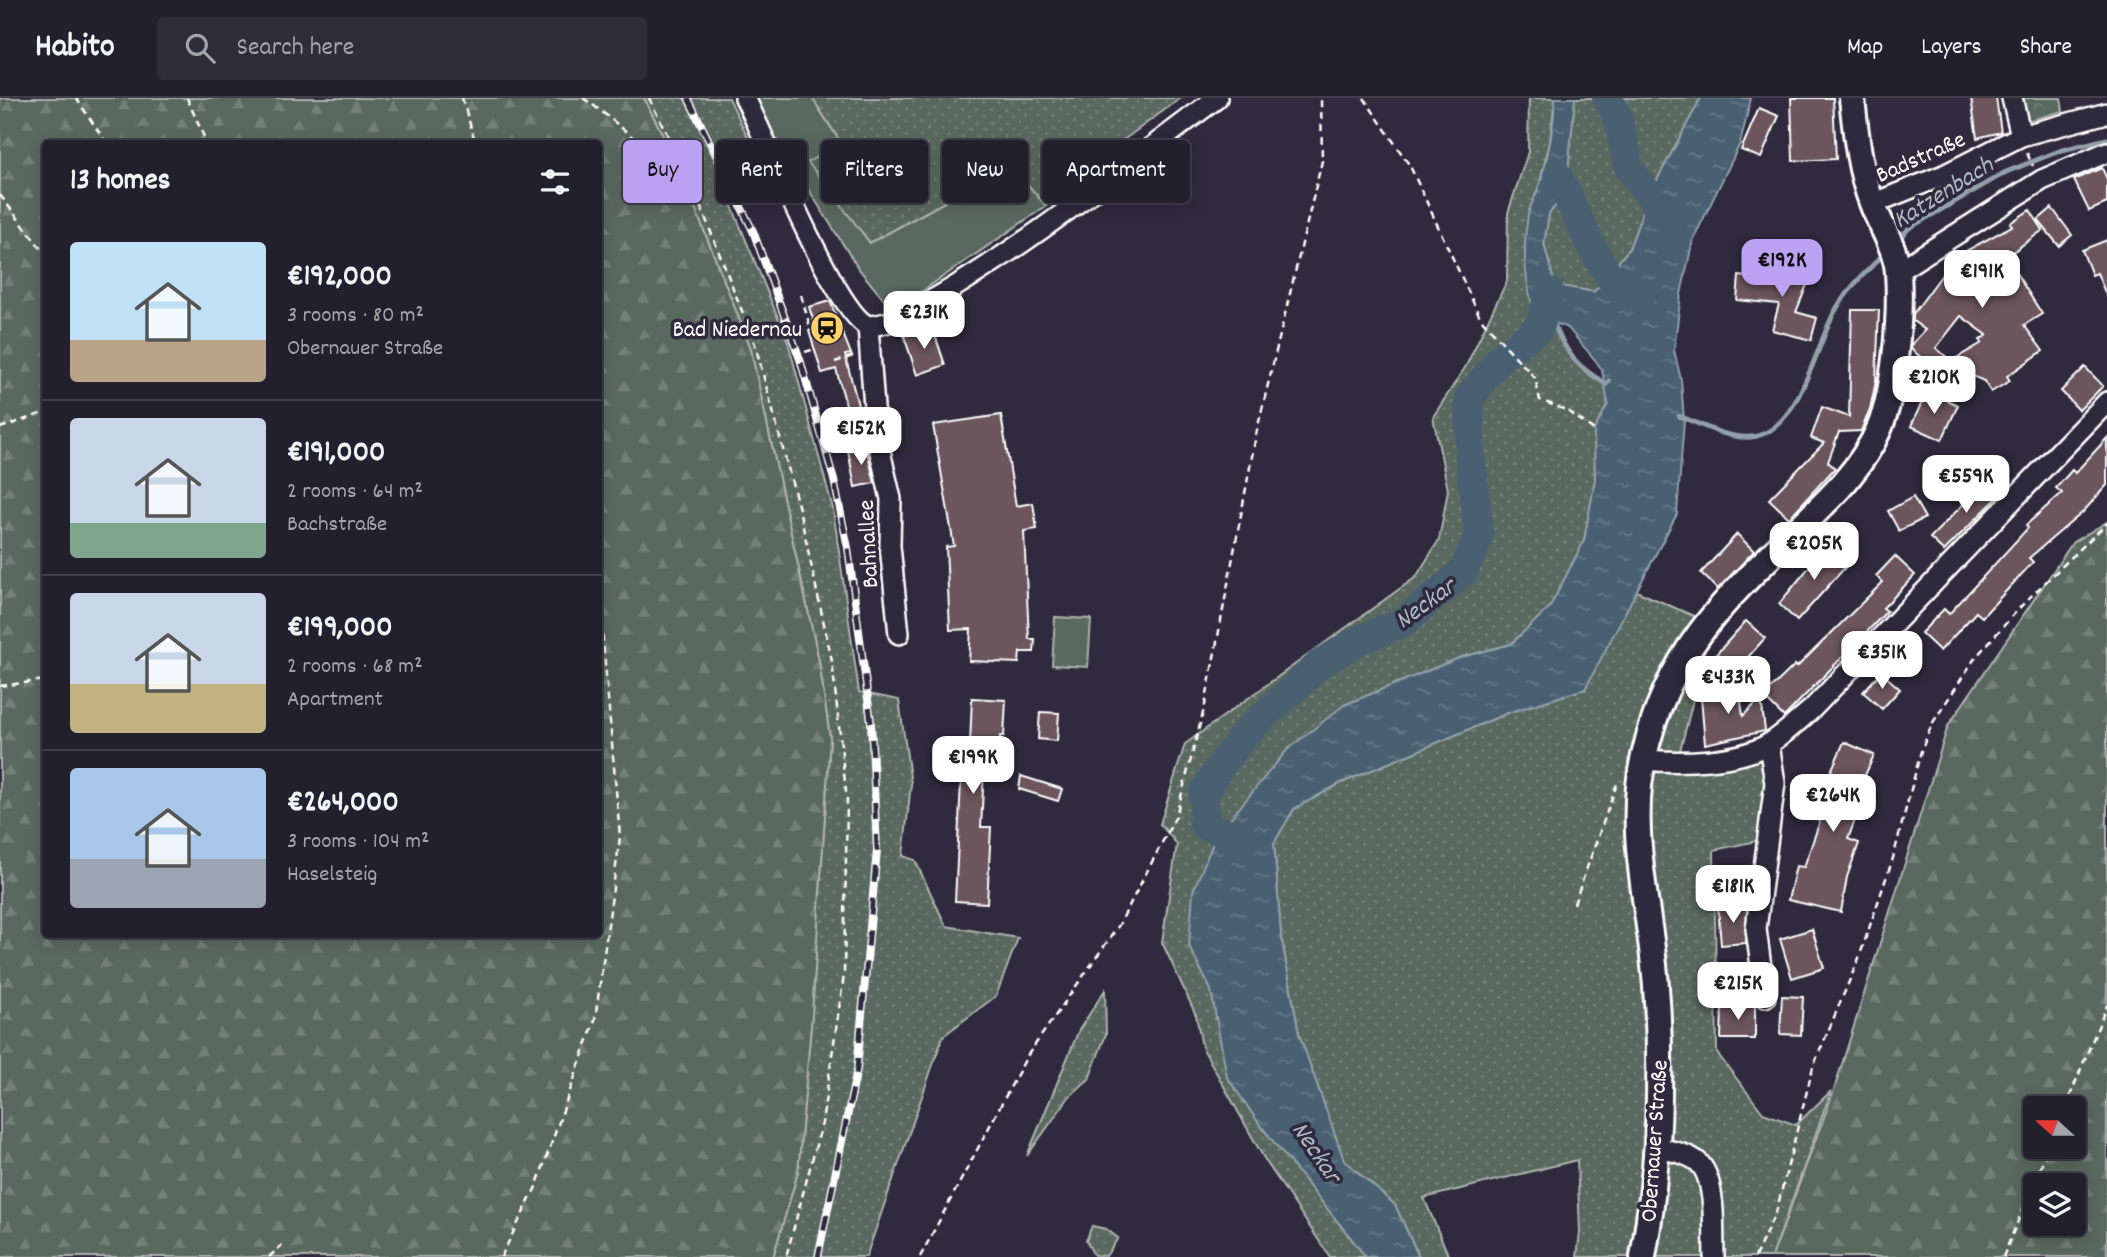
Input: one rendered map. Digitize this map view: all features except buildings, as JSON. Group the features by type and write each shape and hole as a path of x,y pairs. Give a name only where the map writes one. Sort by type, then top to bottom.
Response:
{"main road":[{"path":"1852,98 1859,162 1896,263"},
{"name":"Obernauer Straße","path":"1643,1257 1657,1148 1660,1051 1638,807 1643,760 1654,718 1674,671 1700,630 1740,586 1841,488 1879,429 1887,406 1894,360 1896,263"}],"street":[{"path":"745,98 827,271 855,317 868,326 883,325 911,312 1002,259 1217,98"},
{"path":"2012,98 2023,141"},
{"name":"Badstraße","path":"1875,211 1944,176 2023,141 2107,113"},
{"path":"1896,263 2042,180 2107,152"},
{"name":"Bahnallee","path":"868,326 876,434 891,499 890,547 899,634"},
{"path":"1643,760 1677,763 1717,758 1769,744 1812,709 2107,402"},
{"path":"1765,997 1756,929 1775,783 1769,744"},
{"path":"1657,1148 1681,1153 1699,1163 1710,1182 1714,1257"}],"path":[{"path":"76,98 104,140"},
{"path":"187,98 205,140"},
{"path":"462,98 475,140"},
{"path":"583,98 611,117 636,140"},
{"path":"649,98 670,140"},
{"path":"920,1257 1027,1056 1119,925 1176,816 1205,705 1257,430 1322,162 1321,98"},
{"path":"1364,98 1410,166 1481,320 1535,378 1540,400 1568,411 1594,430"},
{"path":"2023,141 2038,176"},
{"path":"0,195 42,250"},
{"path":"699,203 755,344 800,513 832,661 847,801 844,975 835,1047 822,1123 786,1257"},
{"path":"801,295 811,330"},
{"path":"805,352 815,349"},
{"path":"0,428 42,413"},
{"path":"1755,1257 1777,1209 1787,1175 1798,1114 1813,1067 1859,958 1894,858 1921,751 1932,724 1975,658 2024,603 2107,523"},
{"path":"501,1257 536,1187 595,1020 620,837 602,628"},
{"path":"0,686 42,681"},
{"path":"1574,904 1619,779"},
{"path":"2070,1096 2107,1005"},
{"path":"2003,1257 2044,1159"},
{"path":"268,1257 282,1245"}],"green space":[{"path":"0,98 644,98 665,140 623,140 623,203 693,203 750,346 819,661 830,738 812,1014 798,1172 773,1257 0,1257"},
{"path":"644,98 729,98 749,140 716,140 716,203 731,203 788,342 833,509 859,692 899,700 911,784 903,856 915,860 946,926 1018,938 996,996 943,1036 866,1257 773,1257 798,1172 812,1014 830,738 819,661 750,346 693,203 702,203 702,140 665,140"},
{"path":"754,98 812,98 839,140 821,140 821,155 808,162 821,179 821,203 839,203 870,243 943,203 1028,203 1028,185 1046,206 893,311 858,268 807,187 807,140 776,140"},
{"path":"812,98 1181,98 1123,140 1042,140 1042,201 1028,185 1028,140 942,140 943,203 870,243 839,203 928,203 928,140 839,140"},
{"path":"1529,98 1555,98 1550,142 1539,186 1529,212 1539,328 1553,322 1574,359 1606,384 1608,404 1594,431 1595,480 1584,541 1550,607 1511,644 1459,658 1344,705 1189,946 1211,990 1228,1077 1261,1126 1366,1257 1330,1257 1265,1160 1202,1047 1196,1015 1162,942 1177,844 1160,824 1185,744 1416,577 1439,540 1448,490 1433,417 1466,366 1507,281 1508,213 1528,152"},
{"path":"1575,98 1701,98 1649,195 1629,249 1594,292 1555,285 1544,244 1549,214 1566,192"},
{"path":"2024,98 2061,98 2063,111 2027,121"},
{"path":"821,154 821,180 807,162"},
{"path":"2107,522 2107,1257 1772,1257 1833,1093 1948,726 2073,542"},
{"path":"1634,590 1696,617 1700,653 1698,671 1677,762 1769,744 1766,839 1714,850 1717,1053 1763,1113 1796,1125 1831,1091 1772,1257 1577,1257 1580,1232 1577,1160 1424,1198 1449,1257 1419,1257 1395,1205 1344,1160 1299,1034 1281,935 1274,843 1294,809 1341,783 1510,712 1585,689"},
{"path":"1055,617 1091,619 1088,667 1052,665"},
{"path":"1105,990 1106,1034 1089,1079 1069,1097 1027,1156 1079,1030"},
{"path":"1092,1226 1106,1229 1118,1238 1106,1256 1094,1255 1086,1241"}],"water":[{"path":"1555,98 1575,98 1566,192 1549,214 1544,244 1555,285 1594,292 1629,249 1649,195 1701,98 1751,98 1740,144 1693,240 1681,294 1674,350 1681,380 1684,420 1677,514 1585,689 1510,712 1341,783 1294,809 1274,843 1281,935 1299,1034 1344,1160 1395,1205 1419,1257 1366,1257 1261,1126 1227,1077 1211,990 1189,946 1193,891 1216,836 1287,750 1344,705 1459,658 1511,644 1550,607 1584,541 1595,480 1594,430 1608,404 1602,370 1568,328 1553,322 1539,328 1528,286 1525,258 1528,215 1546,163"}],"waterway":[{"name":"Neckar","path":"1607,98 1618,118 1629,168 1673,228"},
{"name":"Katzenbach","path":"1898,240 1909,228 2006,172 2062,150 2107,139"},
{"name":"Neckar","path":"1558,176 1608,275 1640,296"},
{"name":"Katzenbach","path":"1679,416 1714,430 1742,437 1767,432 1781,421 1803,387 1839,304 1886,252"},
{"name":"Neckar","path":"1238,837 1204,825 1204,794 1218,769 1246,732 1320,664 1359,640 1404,622 1462,573 1479,537 1470,451 1469,398 1501,357 1539,328 1550,293"},
{"path":"1555,316 1553,322 1574,359 1596,378 1606,384 1609,381"}],"railway":[{"path":"688,98 753,231 800,359 834,480 848,548 871,722 877,850 857,1069 818,1257"}],"place":[{"name":"Bad Niedernau","path":"827,328"}]}
